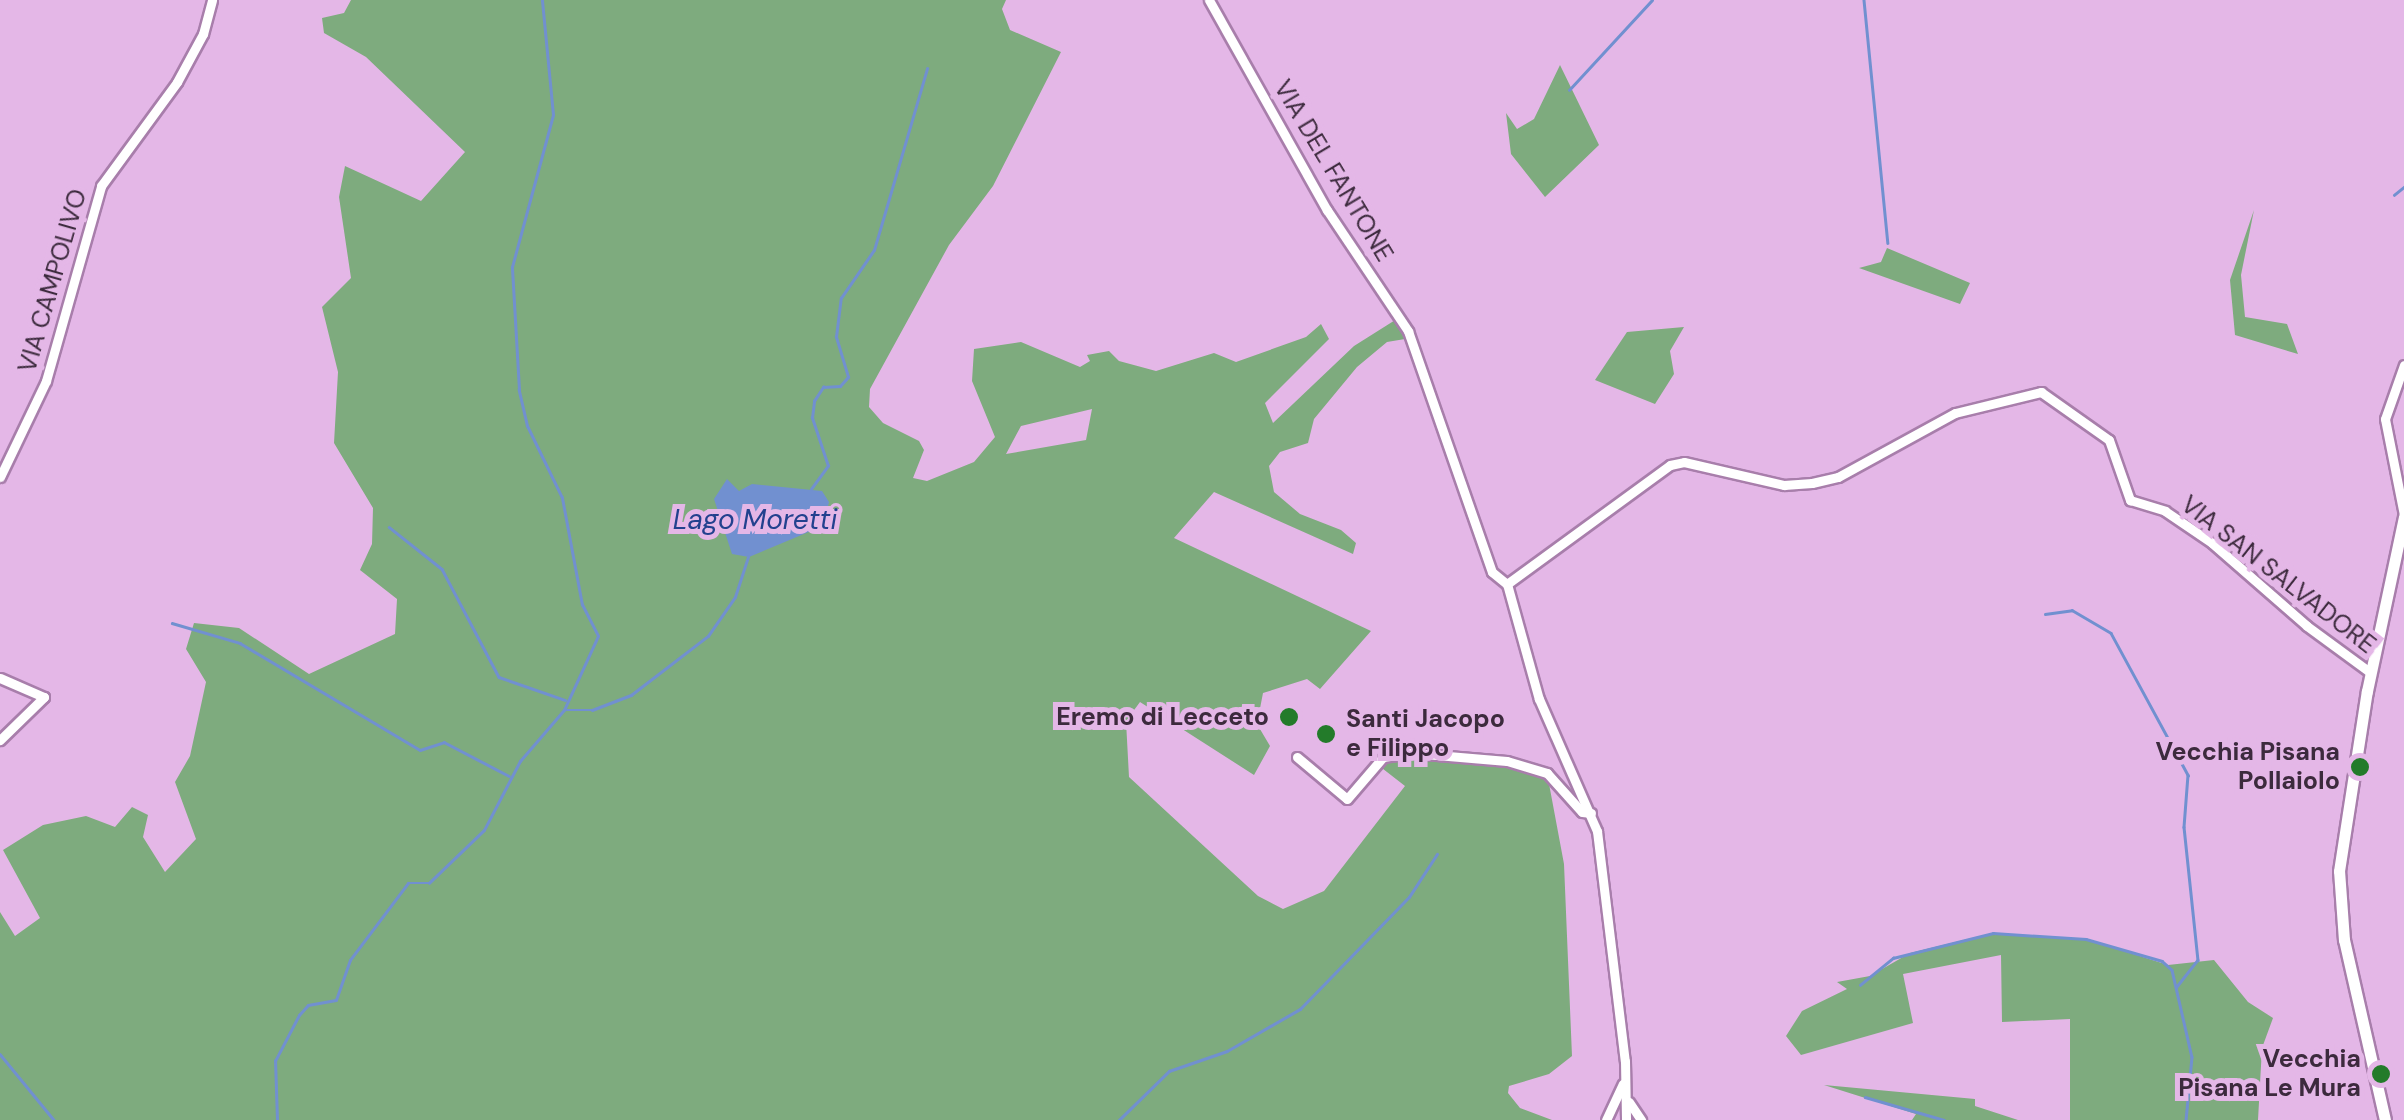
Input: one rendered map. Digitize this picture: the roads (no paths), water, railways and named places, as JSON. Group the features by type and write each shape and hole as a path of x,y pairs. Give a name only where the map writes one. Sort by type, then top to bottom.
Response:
{"street":[{"name":"VIA CAMPOLIVO","path":"0,477 46,381 101,186 177,82 203,34 212,0"},
{"name":"VIA DEL FANTONE","path":"1209,0 1327,210 1408,331 1492,572 1507,584"},
{"path":"2385,1120 2344,940 2339,888 2371,673 2404,516 2384,419 2404,365"},
{"name":"VIA SAN SALVADORE","path":"1507,584 1670,465 1684,462 1784,485 1812,483 1838,477 1955,413 2041,392 2109,440 2130,500 2165,512 2212,543 2306,626 2371,673"},
{"path":"1507,584 1539,699 1591,813 1602,858 1626,1120"},
{"path":"0,678 44,697 0,740"},
{"path":"1297,756 1347,799 1384,758 1413,753 1507,761 1548,773 1582,812 1591,813"},
{"path":"1606,1120 1624,1082"},
{"path":"1627,1099 1641,1120"}],"water":[{"name":"Lago Moretti","path":"727,479 739,491 752,484 822,491 829,502 823,526 749,557 732,554 714,499"}],"waterway":[{"path":"277,1120 275,1061 299,1015 308,1005 336,1000 350,960 408,883 429,883 484,830 520,761 564,710 598,636 582,605 562,498 527,426 519,390 512,267 553,115 542,0"},
{"path":"1569,90 1652,0"},
{"path":"1864,0 1888,243"},
{"path":"811,489 828,466 812,418 814,401 823,387 840,386 848,377 836,337 841,298 874,250 927,69"},
{"path":"2394,195 2404,187"},
{"path":"389,527 442,569 499,677 565,700"},
{"path":"564,710 592,710 631,695 708,636 735,597 748,557"},
{"path":"2045,614 2072,610 2111,633 2188,775 2184,827 2198,960 2177,987"},
{"path":"172,623 240,643 420,750 444,742 509,776"},
{"path":"1119,1120 1169,1071 1227,1051 1300,1009 1409,897 1437,854"},
{"path":"1860,985 1893,958 1993,933 2086,939 2162,961 2172,970 2192,1057 2186,1120"},
{"path":"0,1054 54,1120"},
{"path":"1865,1097 1944,1120"}],"place":[{"name":"Eremo di Lecceto","path":"1289,717"},
{"name":"Santi Jacopo e Filippo","path":"1326,734"},
{"name":"Vecchia Pisana Pollaiolo","path":"2360,767"},
{"name":"Vecchia Pisana Le Mura","path":"2381,1074"}]}
